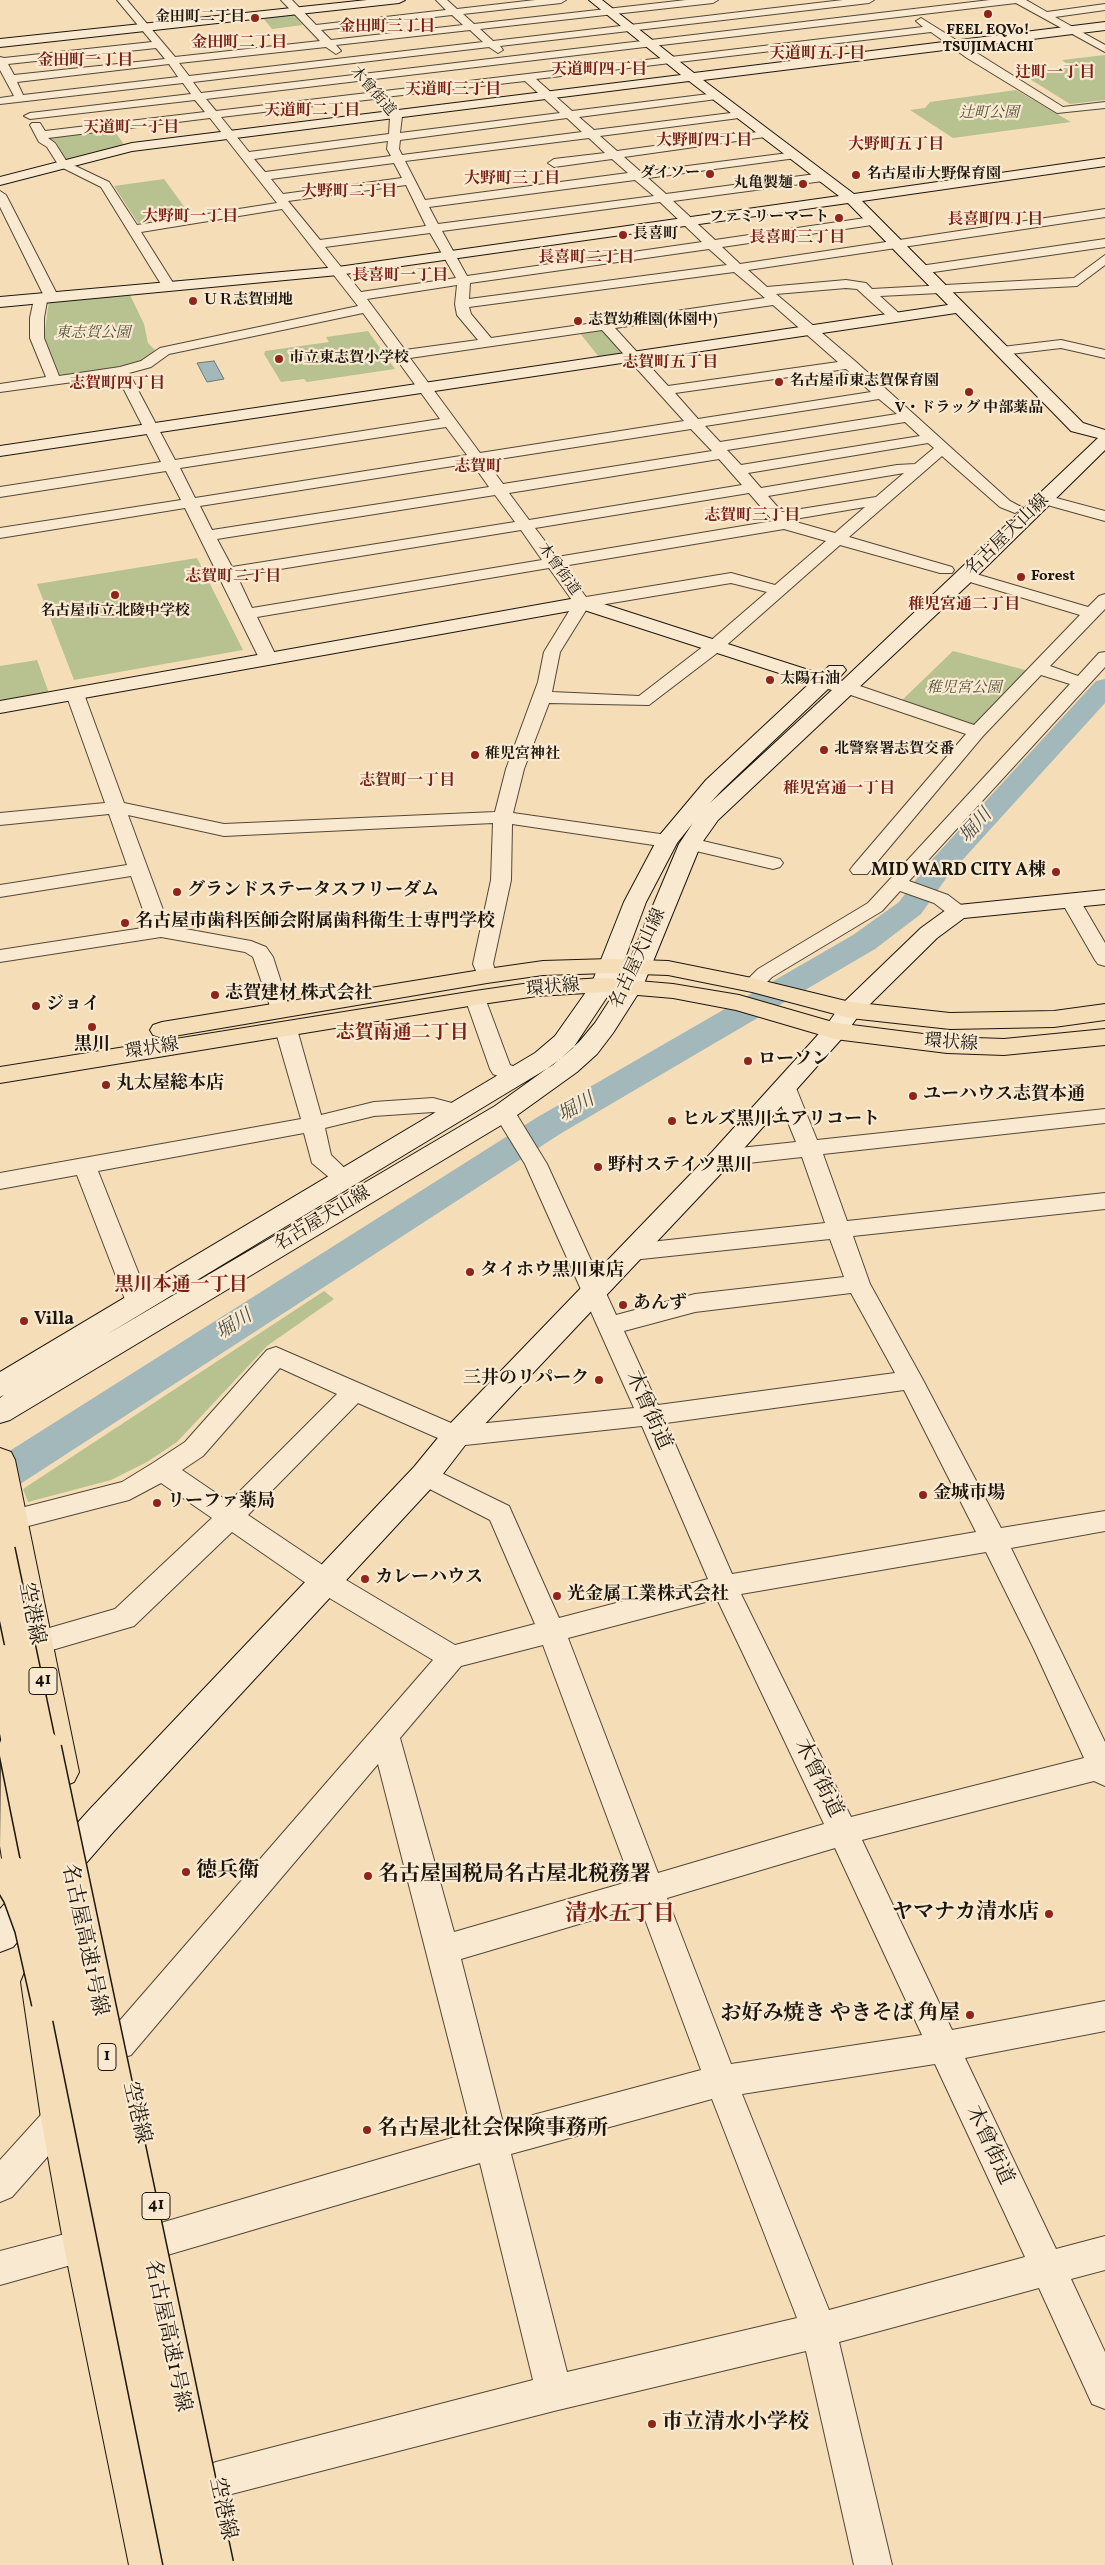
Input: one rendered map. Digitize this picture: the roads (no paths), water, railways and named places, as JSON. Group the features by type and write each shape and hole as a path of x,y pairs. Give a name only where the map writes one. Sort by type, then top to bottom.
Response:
{"main road":[{"name":"環状線","path":"0,1075 487,976 543,968 634,976 804,1000 843,1021 947,1045 1004,1047 1105,1037"},
{"name":"環状線","path":"0,1057 283,1019 536,990 607,975"},
{"name":"環状線","path":"751,992 780,1015 843,1021 1007,1022 1054,1019 1105,1012"},
{"name":"41","path":"0,1460 8,1528"},
{"name":"空港線","path":"8,1528 35,1643 77,1848 164,2240 206,2480 233,2565"},
{"name":"名古屋高速1号線","path":"8,1528 206,2480 214,2565"},
{"name":"名古屋高速1号線","path":"0,1659 183,2565"},
{"path":"0,1752 43,1845 168,2404 206,2480"},
{"path":"0,1752 27,1904 60,2118 84,2246 151,2565"},
{"path":"0,1861 22,1894 34,1927 134,2373 151,2408"}],"street":[{"name":"木曾街道","path":"122,0 160,44 199,97 318,244 402,355 448,422 582,603 552,652 547,682 533,725 516,763 503,817 501,880 483,964 487,976"},
{"name":"木曾街道","path":"287,0 396,116 393,149 448,256 464,280"},
{"path":"0,43 398,0"},
{"path":"441,0 662,196 710,244 850,364 1005,504 1015,508"},
{"path":"313,28 561,0"},
{"path":"595,0 652,43 692,78 852,199 895,245 1077,427 1102,432"},
{"path":"10,80 713,0"},
{"path":"756,0 795,26 840,60"},
{"path":"0,101 868,0"},
{"path":"30,116 1017,0 1105,49"},
{"path":"894,4 1061,111 1105,105"},
{"path":"1044,15 1105,7"},
{"path":"0,180 132,147 396,116 548,95 1105,26"},
{"path":"42,135 934,29"},
{"path":"160,44 1,61 30,116 63,164 105,185 169,286"},
{"path":"247,156 717,96"},
{"path":"264,176 592,135 739,114"},
{"path":"554,163 765,134"},
{"path":"422,204 796,155"},
{"path":"0,302 338,271 1105,162"},
{"path":"318,244 662,196 823,176"},
{"path":"132,230 410,181"},
{"path":"0,195 46,298 37,318 37,338 54,380"},
{"path":"462,304 738,268 1105,213"},
{"path":"1076,218 1099,236"},
{"path":"0,388 121,371 146,364 165,351 362,302 464,280 872,221"},
{"path":"920,270 1099,236"},
{"path":"868,293 1077,282 1105,259"},
{"path":"464,280 462,304 464,316 487,342"},
{"path":"764,291 846,284 861,286 896,317"},
{"path":"402,355 775,301"},
{"path":"0,451 958,308"},
{"path":"605,325 738,470 781,521 1091,613"},
{"path":"1002,351 1061,344 1105,354"},
{"path":"666,390 850,364"},
{"path":"121,371 227,573 268,658"},
{"path":"0,533 883,394"},
{"path":"207,536 499,490 908,417"},
{"path":"0,492 448,422"},
{"name":"名古屋犬山線","path":"0,1386 344,1178 459,1112 544,1060 564,1042 607,975 636,902 678,842 716,809 834,685 956,573 1045,500 1102,432"},
{"name":"名古屋犬山線","path":"956,573 1015,508 1102,432"},
{"path":"541,697 643,701 715,646 780,591 918,468 937,443"},
{"path":"738,470 937,443"},
{"path":"227,573 524,525 897,469 918,468"},
{"path":"1045,500 1105,516"},
{"path":"247,614 554,564 781,521 865,502 878,502"},
{"path":"0,707 268,658 731,578 780,591"},
{"path":"860,870 977,732 1105,599"},
{"path":"582,603 977,732"},
{"path":"751,992 765,973 875,907 903,885 1105,656"},
{"path":"1037,668 1081,682"},
{"path":"75,694 161,931"},
{"path":"0,819 115,808 135,810 224,830 503,817 678,842 773,863"},
{"name":"名古屋犬山線","path":"0,1412 508,1119 588,1048 604,1028 634,976 678,842"},
{"path":"0,891 138,869"},
{"path":"903,885 949,906 1071,901 1105,897"},
{"path":"1071,901 1105,960"},
{"path":"0,1935 77,1848 425,1475 456,1436 721,1158 843,1021 929,933 949,906"},
{"path":"0,956 161,931 251,947 259,951 263,957 283,1019 313,1124 320,1158 344,1178"},
{"path":"475,998 501,1069 518,1076"},
{"path":"443,1950 843,1832 1104,1768 994,1541 911,1380 858,1284 810,1149 785,1088"},
{"path":"0,1181 313,1124 374,1109 433,1105 459,1112"},
{"path":"721,1158 1105,1116"},
{"name":"木曾街道","path":"508,1119 536,1164 650,1416 724,1586 843,1832 1046,2270 1105,2391"},
{"path":"85,1166 138,1302"},
{"path":"632,1252 1105,1200"},
{"path":"609,1326 695,1303 858,1284"},
{"path":"8,1528 129,1490 162,1470 194,1449 276,1356 456,1436 650,1416 911,1380"},
{"path":"35,1643 124,1618 230,1517 354,1391"},
{"path":"162,1470 326,1582 452,1657"},
{"path":"425,1475 500,1513 552,1632 650,1888 721,2081 819,2330 873,2565"},
{"path":"120,2044 452,1657 724,1586 1105,1521"},
{"path":"385,1734 443,1950 554,2393"},
{"path":"164,2240 490,2143 721,2081 942,2047 1105,2016"},
{"path":"0,2186 60,2118"},
{"path":"0,2268 84,2246"},
{"path":"206,2480 554,2393 819,2330 1105,2253"}],"waterway":[{"name":"堀川","path":"0,1477 548,1126 864,942 910,908 937,871 1105,687"}],"place":[{"name":"FEEL EQVo! TSUJIMACHI","path":"988,14"},
{"name":"金田町二丁目","path":"255,18"},
{"name":"ダイソー","path":"710,174"},
{"name":"名古屋市大野保育園","path":"856,175"},
{"name":"丸亀製麺","path":"803,184"},
{"name":"ファミリーマート","path":"839,218"},
{"name":"長喜町","path":"623,235"},
{"name":"ＵＲ志賀団地","path":"193,301"},
{"name":"志賀幼稚園(休園中)","path":"578,321"},
{"name":"市立東志賀小学校","path":"279,359"},
{"name":"名古屋市東志賀保育園","path":"779,382"},
{"name":"V・ドラッグ 中部薬品","path":"969,392"},
{"name":"Forest","path":"1021,577"},
{"name":"名古屋市立北陵中学校","path":"115,595"},
{"name":"太陽石油","path":"770,680"},
{"name":"北警察署志賀交番","path":"824,750"},
{"name":"稚児宮神社","path":"475,755"},
{"name":"MID WARD CITY A棟","path":"1056,872"},
{"name":"グランドステータスフリーダム","path":"177,892"},
{"name":"名古屋市歯科医師会附属歯科衛生士専門学校","path":"125,923"},
{"name":"志賀建材 株式会社","path":"215,995"},
{"name":"ジョイ","path":"36,1006"},
{"name":"黒川","path":"92,1027"},
{"name":"ローソン","path":"748,1061"},
{"name":"丸太屋総本店","path":"106,1085"},
{"name":"ユーハウス志賀本通","path":"913,1096"},
{"name":"ヒルズ黒川エアリコート","path":"672,1121"},
{"name":"野村ステイツ黒川","path":"598,1167"},
{"name":"タイホウ黒川東店","path":"470,1272"},
{"name":"あんず","path":"623,1305"},
{"name":"Villa","path":"24,1321"},
{"name":"三井のリパーク","path":"599,1380"},
{"name":"金城市場","path":"923,1495"},
{"name":"リーファ薬局","path":"157,1503"},
{"name":"カレーハウス","path":"365,1579"},
{"name":"光金属工業株式会社","path":"557,1596"},
{"name":"徳兵衛","path":"186,1872"},
{"name":"名古屋国税局名古屋北税務署","path":"368,1876"},
{"name":"ヤマナカ清水店","path":"1049,1914"},
{"name":"お好み焼き やきそば 角屋","path":"970,2015"},
{"name":"名古屋北社会保険事務所","path":"367,2130"},
{"name":"市立清水小学校","path":"652,2424"}],"district":[{"name":"金田町三丁目","path":"387,28"},
{"name":"金田町二丁目","path":"239,44"},
{"name":"天道町五丁目","path":"817,55"},
{"name":"金田町一丁目","path":"85,62"},
{"name":"天道町四丁目","path":"599,71"},
{"name":"辻町一丁目","path":"1055,74"},
{"name":"天道町三丁目","path":"453,91"},
{"name":"天道町二丁目","path":"312,112"},
{"name":"天道町一丁目","path":"131,129"},
{"name":"大野町四丁目","path":"704,142"},
{"name":"大野町五丁目","path":"896,146"},
{"name":"大野町三丁目","path":"512,180"},
{"name":"大野町二丁目","path":"349,193"},
{"name":"大野町一丁目","path":"190,218"},
{"name":"長喜町四丁目","path":"995,221"},
{"name":"長喜町三丁目","path":"797,239"},
{"name":"長喜町二丁目","path":"586,259"},
{"name":"長喜町一丁目","path":"400,277"},
{"name":"志賀町五丁目","path":"670,364"},
{"name":"志賀町四丁目","path":"117,385"},
{"name":"志賀町","path":"478,468"},
{"name":"志賀町三丁目","path":"752,517"},
{"name":"志賀町二丁目","path":"233,578"},
{"name":"稚児宮通二丁目","path":"964,606"},
{"name":"志賀町一丁目","path":"407,782"},
{"name":"稚児宮通一丁目","path":"839,790"},
{"name":"志賀南通二丁目","path":"402,1035"},
{"name":"黒川本通一丁目","path":"181,1287"},
{"name":"清水五丁目","path":"620,1916"}],"park label":[{"name":"辻町公園","path":"989,114"},
{"name":"東志賀公園","path":"93,334"},
{"name":"稚児宮公園","path":"964,689"}]}
